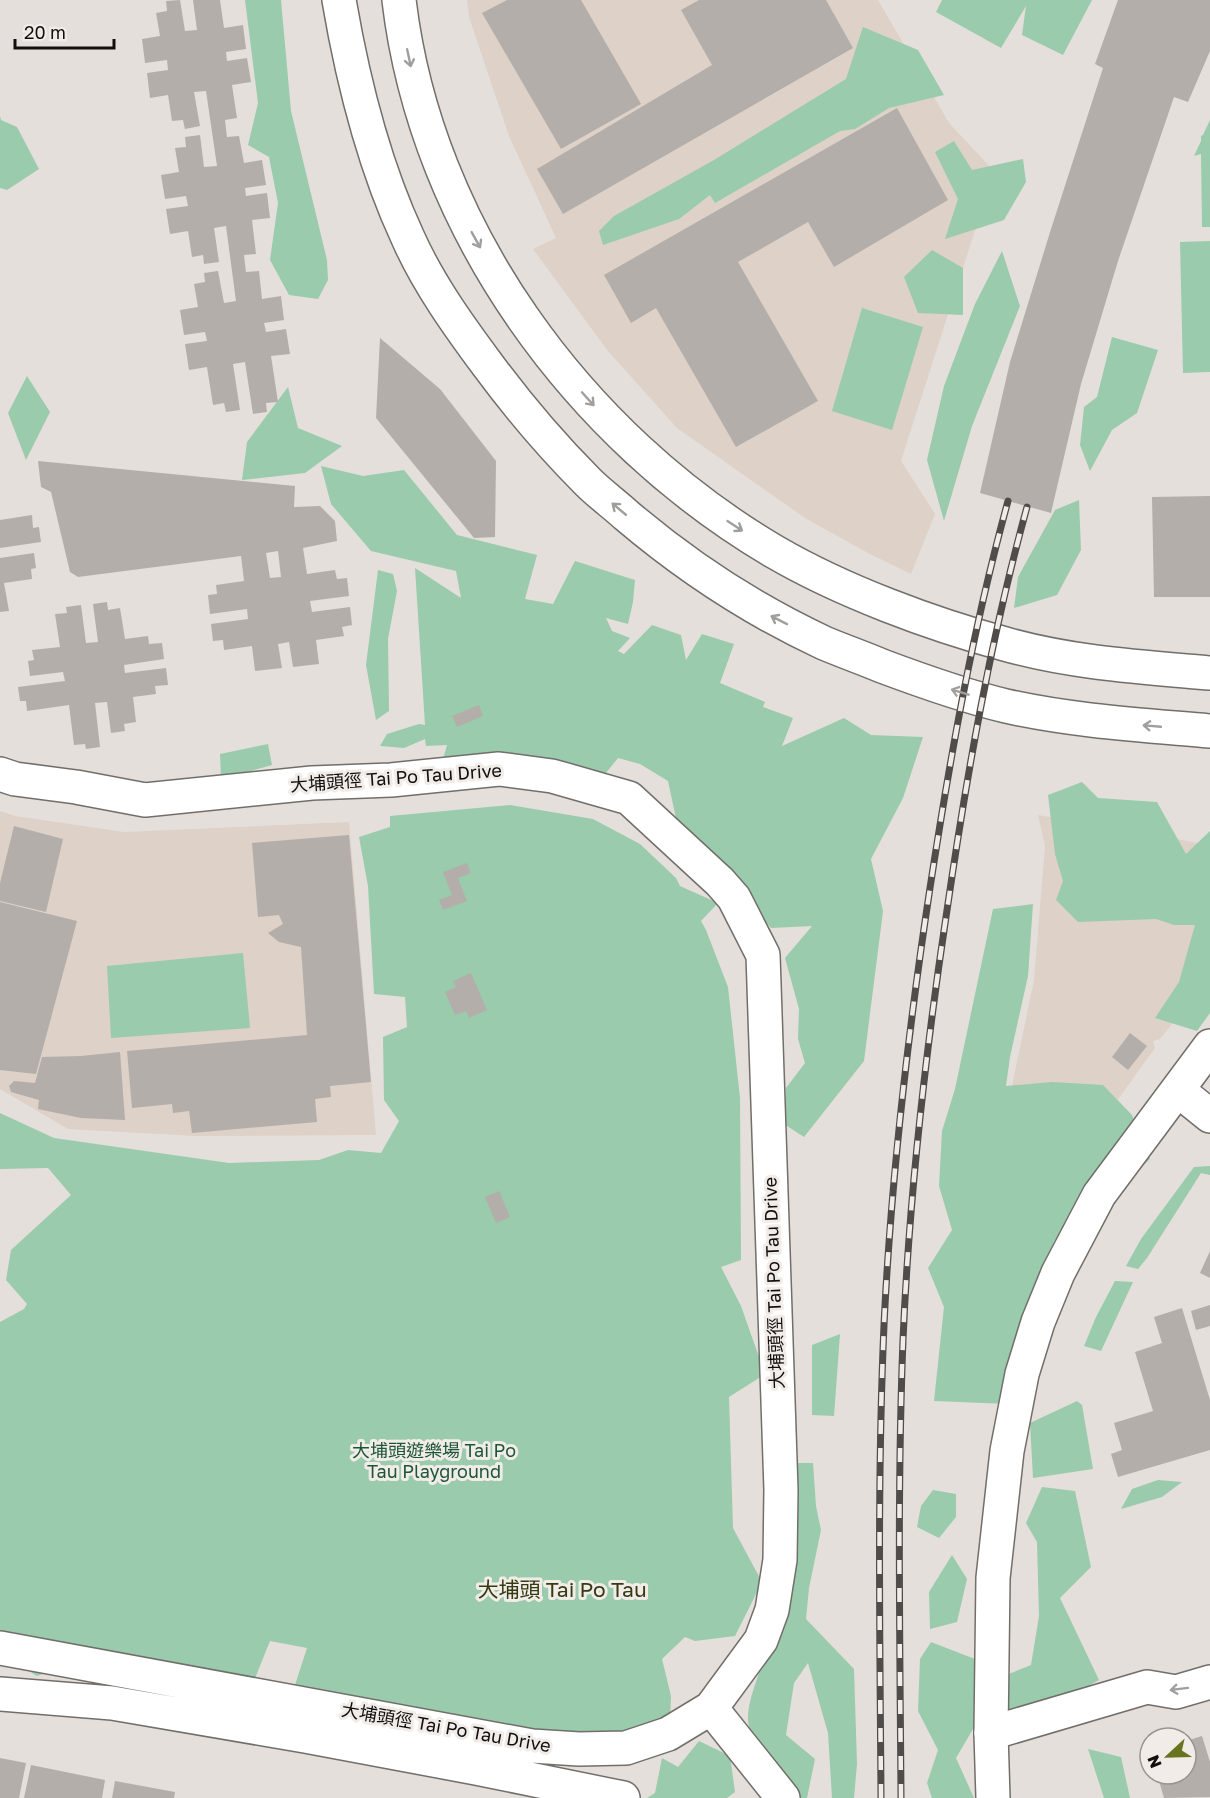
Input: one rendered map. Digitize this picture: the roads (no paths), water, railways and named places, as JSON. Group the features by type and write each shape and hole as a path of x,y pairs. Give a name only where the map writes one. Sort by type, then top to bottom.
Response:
{"street":[{"path":"339,0 346,44 363,114 386,186 409,241 455,321 500,382 545,436 590,484 646,532 699,572 757,608 825,643 914,678 1006,706 1104,721 1210,731"},
{"path":"399,0 418,95 441,164 466,224 499,282 543,346 592,403 647,459 713,511 776,553 844,586 924,618 1006,645 1099,664 1210,673"},
{"name":"大埔頭徑 Tai Po Tau Drive","path":"0,774 15,779 76,787 145,800 312,783 391,780 499,769 552,776 629,798 720,882 734,898 763,955 780,1478 780,1560 772,1610 761,1640 711,1708 668,1734 626,1748 579,1749 532,1746 0,1648"},
{"path":"993,1798 991,1733 993,1578 1007,1451 1022,1374 1038,1322 1058,1273 1100,1195 1210,1047"},
{"path":"1179,1091 1210,1116"},
{"path":"991,1733 1148,1688 1176,1692 1210,1682"},
{"path":"0,1694 112,1703 373,1749 623,1798"},
{"path":"711,1708 776,1795"}],"railway":[{"path":"881,1798 880,1443 887,1270 901,1106 930,888 963,693 1008,501"},
{"path":"901,1798 899,1569 901,1397 909,1234 919,1128 938,970 971,762 990,659 1027,507"}],"district":[{"name":"大埔頭 Tai Po Tau","path":"562,1590"}],"park label":[{"name":"大埔頭遊樂場 Tai Po Tau Playground","path":"434,1461"}]}
